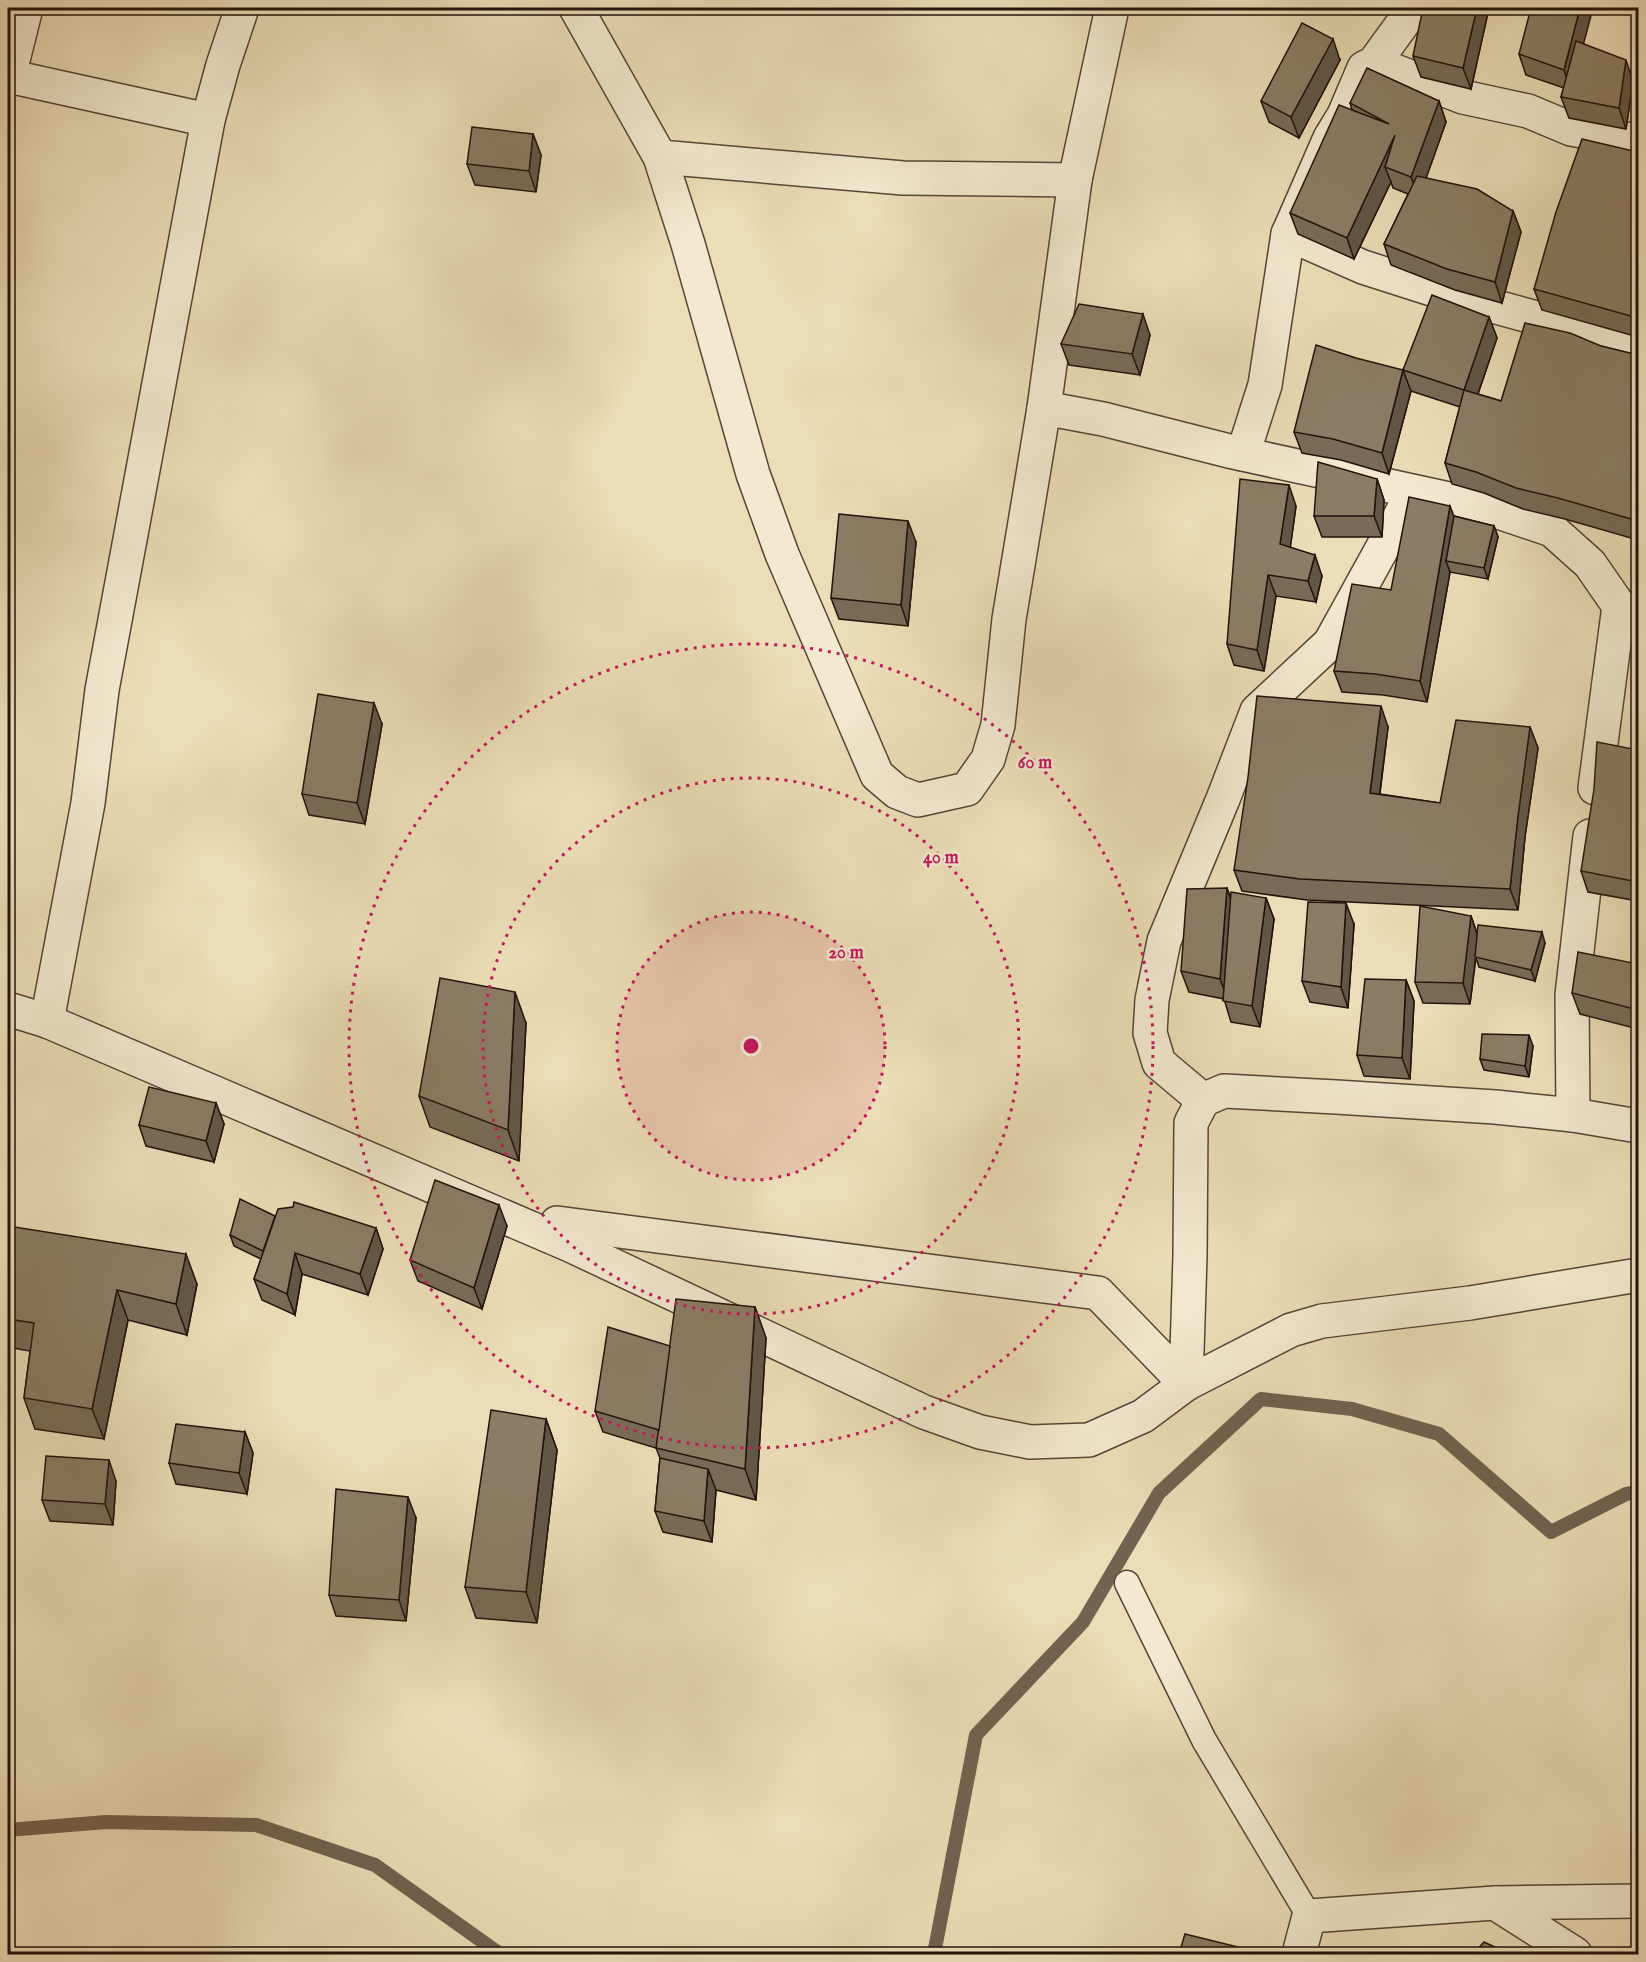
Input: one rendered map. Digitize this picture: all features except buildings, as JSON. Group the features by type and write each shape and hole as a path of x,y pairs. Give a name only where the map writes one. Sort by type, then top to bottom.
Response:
{"street":[{"path":"26,8 8,77 208,120"},
{"path":"47,1021 88,803 102,690 208,120 222,65 242,8"},
{"path":"576,8 660,156 688,244 753,474 782,554 877,775 897,792 918,800 967,789 988,759 998,725 1009,619 1044,408 1075,180 1112,8"},
{"path":"1243,454 1264,385 1288,234 1364,68 1374,63 1414,8"},
{"path":"1374,63 1463,97 1528,111 1571,129 1638,141"},
{"path":"660,156 903,178 1075,180"},
{"path":"1288,234 1363,267 1438,291 1638,346"},
{"path":"1044,408 1103,419 1243,454 1469,502 1552,530 1590,564 1629,611 1599,752 1572,995 1573,1115"},
{"path":"1203,1100 1159,1063 1150,1033 1152,1000 1164,941 1223,800 1257,711 1330,643 1406,507 1454,500"},
{"path":"8,1009 47,1021 570,1245 924,1412 980,1432 1030,1442 1089,1440 1143,1416 1186,1384 1291,1330 1322,1321 1470,1303 1638,1275"},
{"path":"1186,1384 1191,1123 1203,1100 1224,1092 1235,1092 1495,1107 1573,1115 1638,1126"},
{"path":"557,1223 1098,1293 1186,1384"},
{"path":"1299,1954 1309,1916 1495,1903 1638,1901"},
{"path":"1495,1903 1575,1954"}],"lane":[{"path":"1127,1584 1204,1740 1309,1916"}],"waterway":[{"path":"934,1954 976,1735 1083,1622 1159,1493 1261,1399 1352,1409 1439,1434 1551,1532 1626,1494 1638,1492"},
{"path":"8,1830 106,1822 256,1825 375,1865 500,1954"}]}
